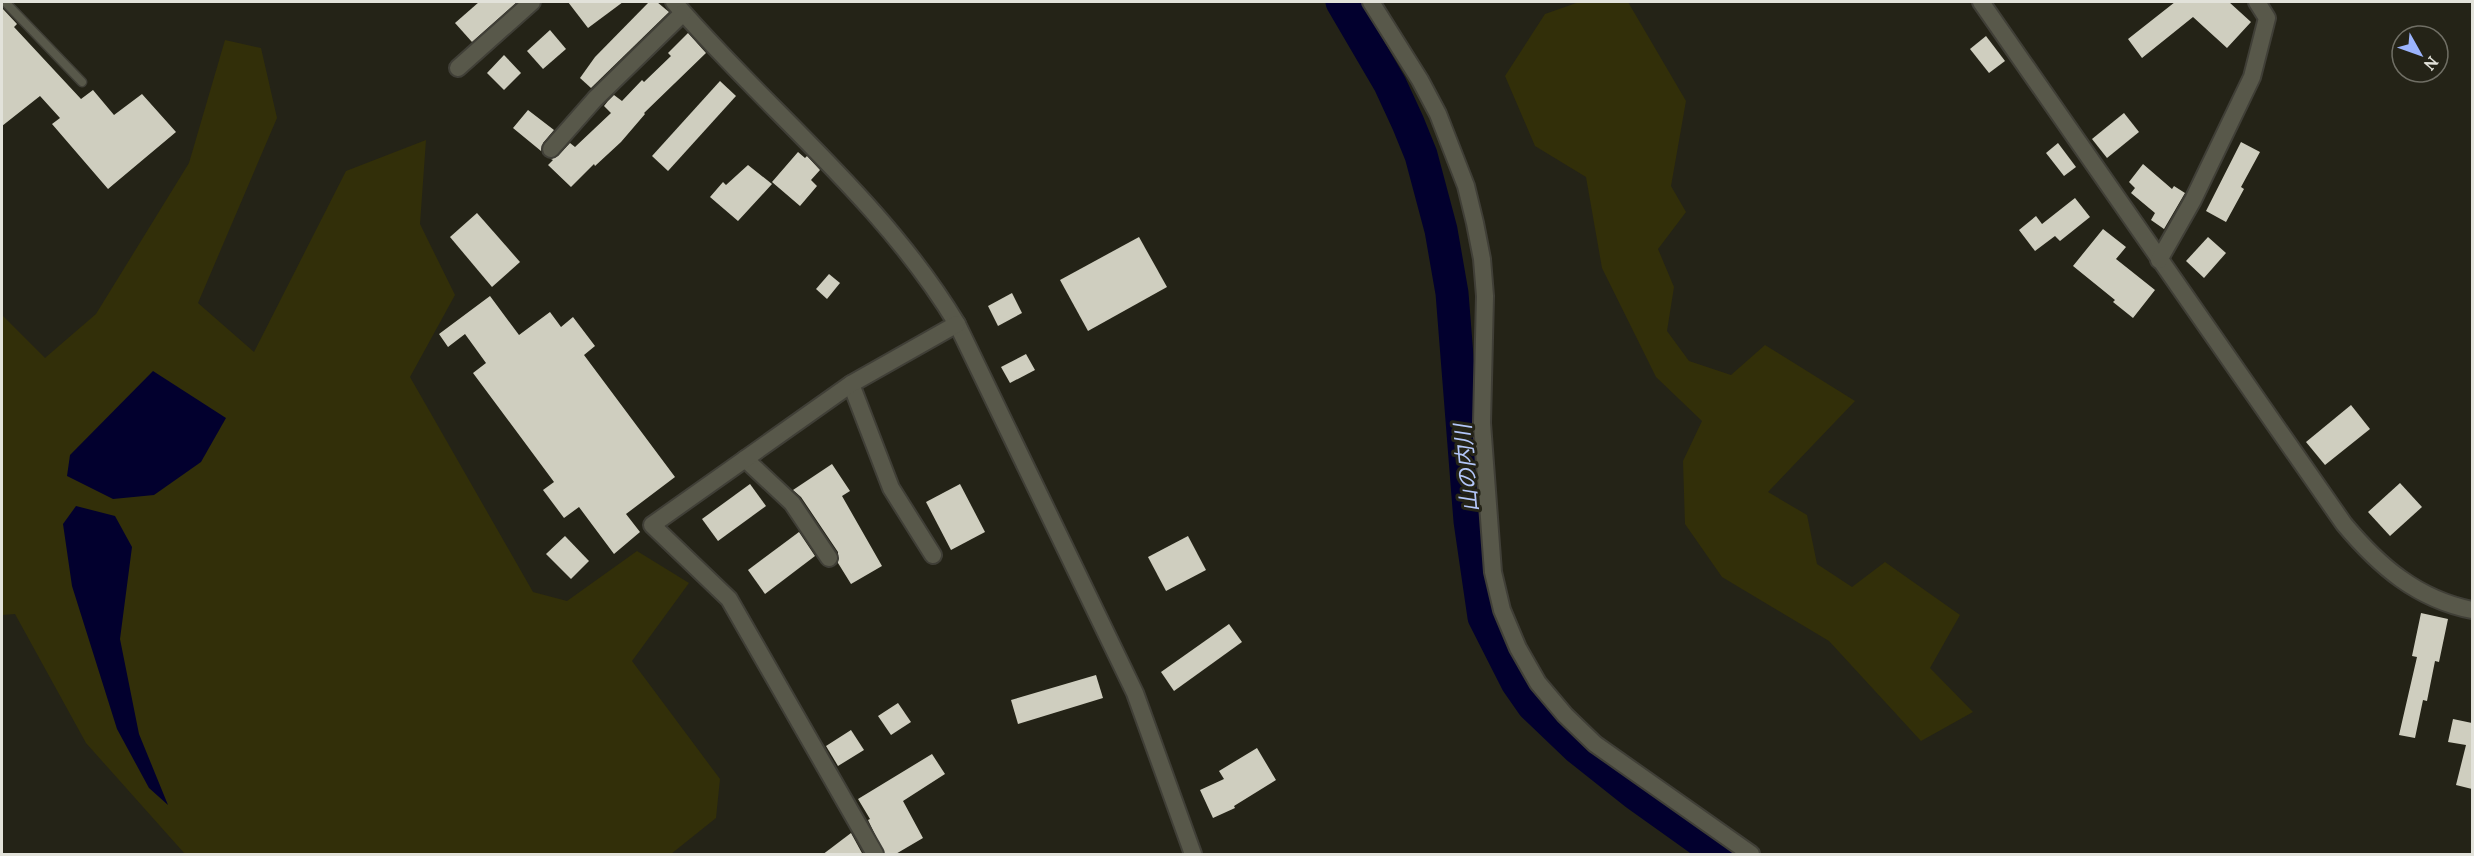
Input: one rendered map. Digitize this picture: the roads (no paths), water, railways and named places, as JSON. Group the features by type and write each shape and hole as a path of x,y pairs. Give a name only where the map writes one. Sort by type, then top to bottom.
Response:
{"street":[{"path":"458,68 532,2"},
{"path":"1371,2 1420,80 1438,114 1463,177 1475,223 1482,259 1485,296 1482,423 1492,572 1502,610 1518,648 1538,683 1565,716 1595,744 1751,855"},
{"path":"1980,2 2323,495 2365,549 2405,584 2428,596 2472,610"},
{"path":"2159,260 2193,200 2252,77 2267,18 2257,2"},
{"path":"551,149 678,7 890,231 918,264 957,324 1135,693 1193,855"},
{"path":"875,855 729,599 652,525 851,384 957,324"},
{"path":"851,384 891,488 933,555"},
{"path":"745,459 792,503 829,558"}],"lane":[{"path":"4,2 82,82"}],"waterway":[{"name":"山の内川","path":"1342,2 1390,84 1408,123 1421,155 1441,230 1452,293 1470,521 1484,617 1517,682 1533,705 1578,748 1636,794 1720,854"}]}
